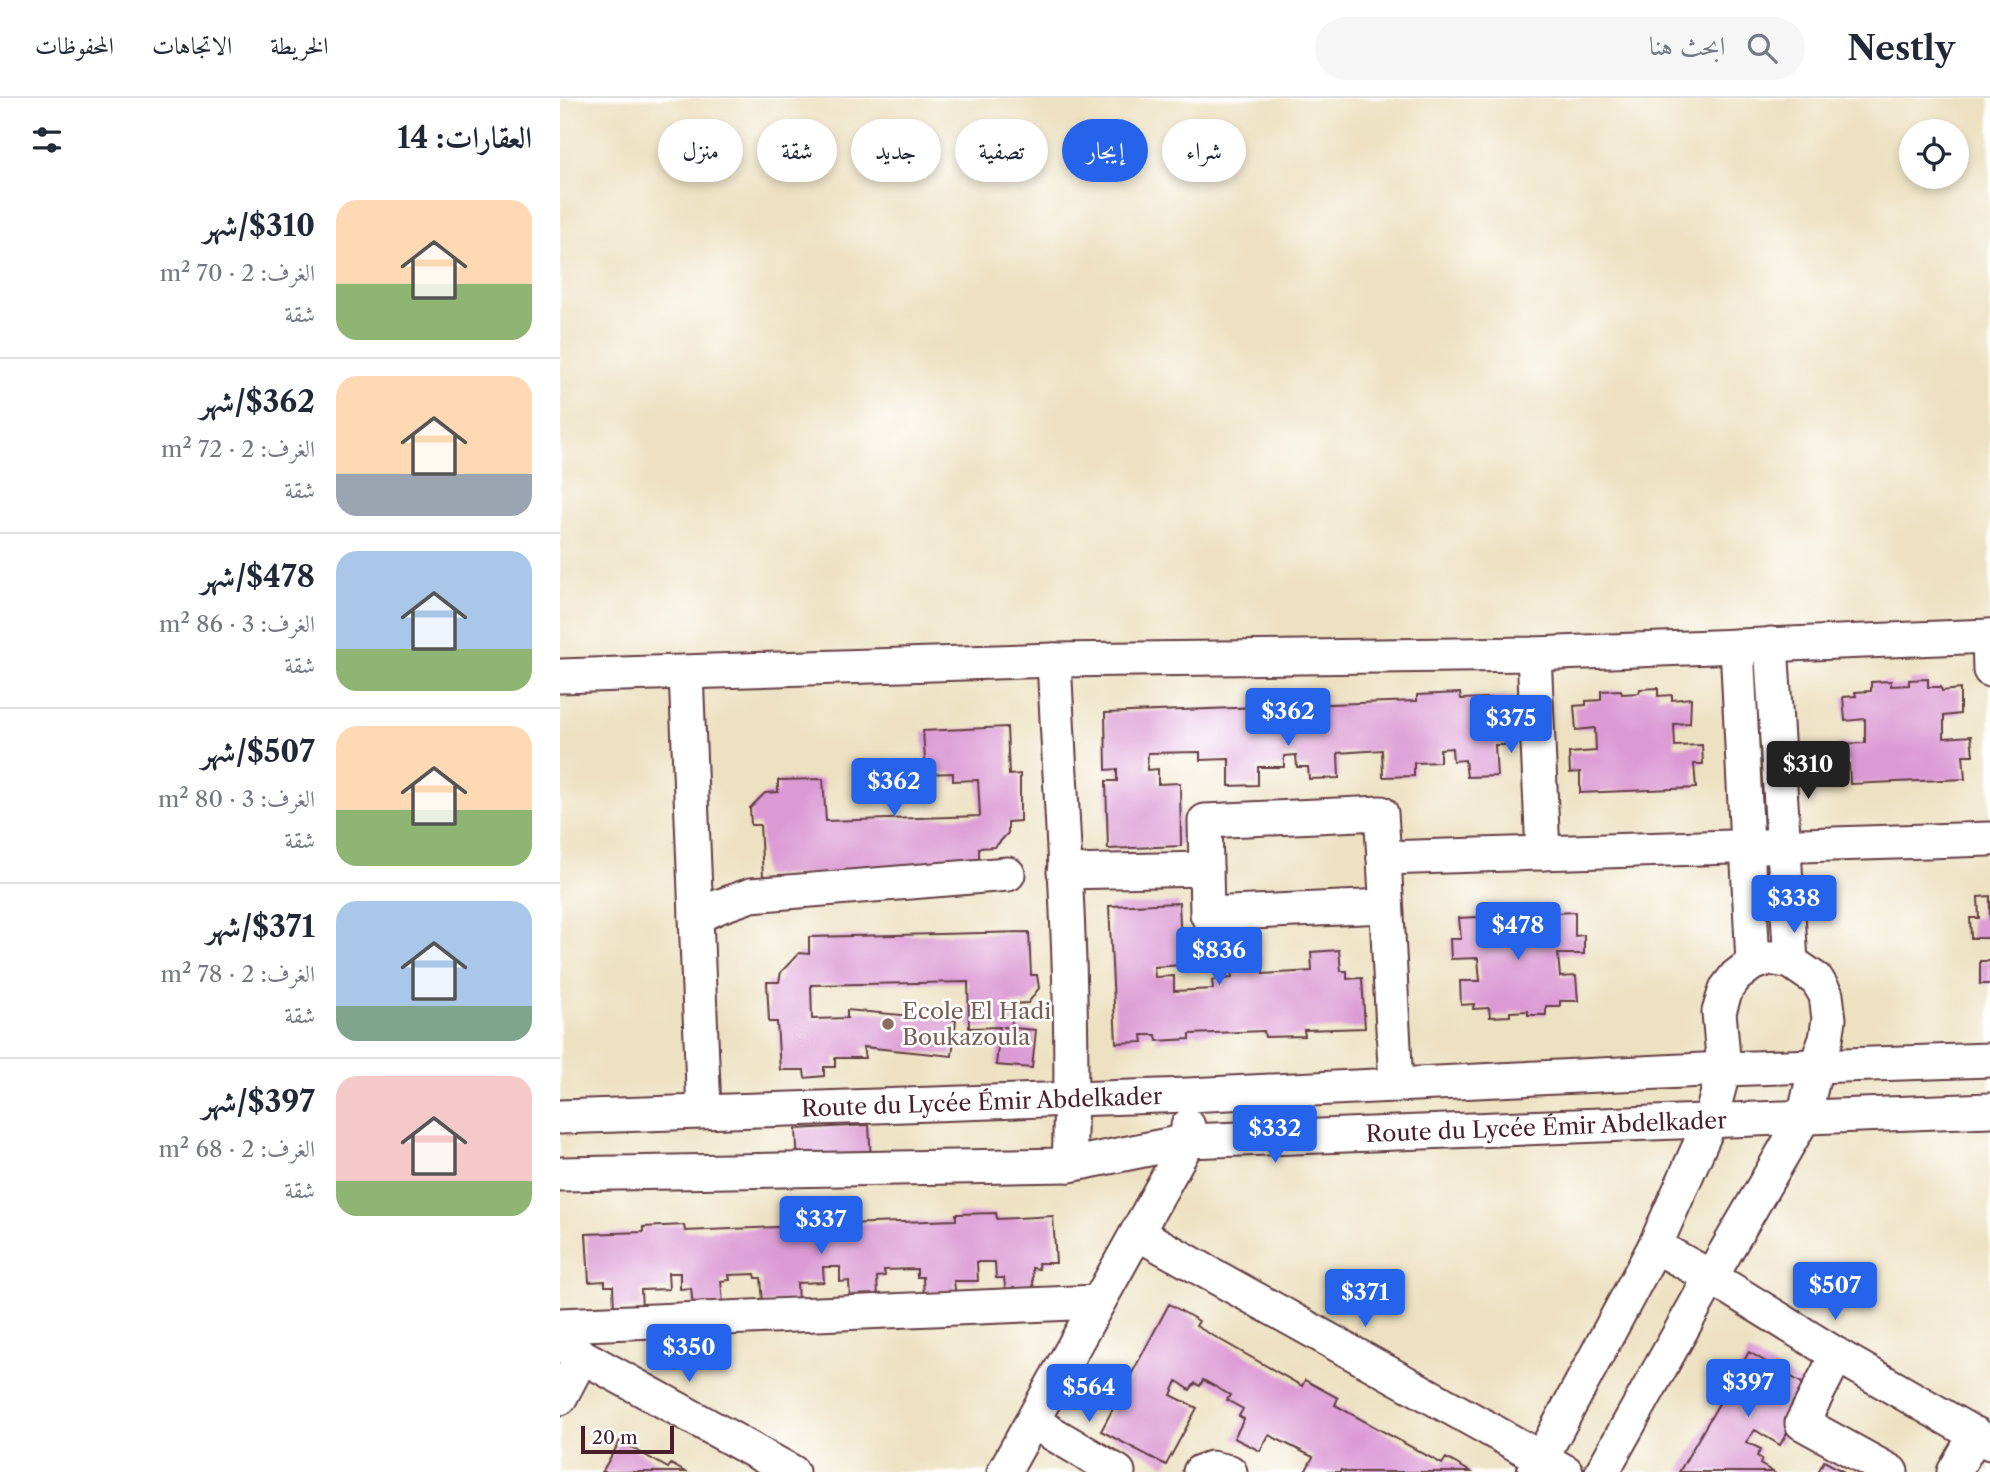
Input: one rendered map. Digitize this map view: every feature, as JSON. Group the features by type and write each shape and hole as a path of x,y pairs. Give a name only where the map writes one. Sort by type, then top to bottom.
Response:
{"street":[{"path":"560,676 1054,660 1534,654 1989,636 1990,670"},
{"path":"1771,644 1791,962"},
{"path":"1737,646 1753,963"},
{"path":"1534,654 1543,853"},
{"path":"1054,660 1072,1099 1069,1165"},
{"path":"686,673 704,1111"},
{"path":"1385,906 1207,914 1205,821 1381,813 1396,1085"},
{"path":"1384,858 1990,839"},
{"path":"1064,872 1206,869"},
{"path":"696,917 720,905 751,895 1009,874"},
{"path":"1137,1233 1547,1467 1655,1246 1710,1122 1724,1069 1719,1012 1726,989 1736,976 1753,963 1772,958 1791,962 1817,979 1826,995 1829,1019 1804,1117 1710,1277 1602,1472"},
{"name":"Route du Lycée Émir Abdelkader","path":"560,1117 1188,1095 1724,1069 1990,1060"},
{"path":"1004,1472 1188,1141 1188,1095"},
{"name":"Route du Lycée Émir Abdelkader","path":"560,1174 1069,1165 1188,1141 1990,1110"},
{"path":"1655,1246 1837,1355 1983,1438 1954,1472"},
{"path":"560,1325 1097,1302"},
{"path":"560,1398 571,1350 792,1472"},
{"path":"1837,1355 1802,1423 1891,1472"},
{"path":"1032,1422 1118,1472"},
{"path":"1200,1472 1211,1468 1230,1472"}],"building":[{"path":"1928,679 1928,687 1941,687 1942,691 1960,689 1960,714 1944,716 1944,738 1971,736 1973,755 1963,755 1965,779 1850,784 1849,763 1839,764 1838,744 1865,743 1865,719 1845,721 1843,697 1856,696 1855,692 1871,691 1871,682 1891,681 1891,686 1909,685 1909,680"},
{"path":"1658,688 1658,696 1672,695 1672,700 1691,698 1690,723 1674,724 1675,746 1702,745 1703,764 1694,764 1696,788 1580,793 1580,772 1570,773 1569,753 1596,751 1595,728 1576,730 1574,706 1586,705 1586,701 1601,700 1601,691 1621,690 1622,694"},
{"path":"1460,693 1461,699 1515,697 1515,745 1495,745 1497,776 1467,777 1465,760 1453,761 1452,748 1440,749 1440,762 1414,763 1414,776 1383,777 1382,750 1338,753 1339,778 1309,779 1308,767 1297,767 1296,755 1284,756 1284,767 1258,767 1258,785 1229,786 1229,759 1200,760 1200,752 1148,753 1147,770 1158,769 1158,784 1180,783 1181,846 1108,849 1106,781 1117,781 1117,769 1106,770 1105,713 1260,707 1260,702 1301,699 1301,705 1417,701 1417,695"},
{"path":"1007,727 1009,775 1020,774 1020,821 1008,822 1008,833 995,847 979,848 979,869 763,876 760,825 751,825 750,808 765,793 778,792 778,780 823,779 826,821 980,816 978,780 953,781 953,773 926,774 923,731"},
{"path":"1990,896 1990,938 1971,938 1970,918 1979,918 1978,897"},
{"path":"1179,903 1182,965 1154,967 1155,977 1174,976 1174,991 1213,989 1212,980 1232,978 1230,957 1261,955 1263,974 1312,971 1311,952 1339,950 1341,971 1347,971 1347,979 1362,978 1365,1028 1304,1030 1305,1036 1265,1037 1264,1031 1190,1034 1190,1039 1157,1041 1156,1035 1142,1035 1143,1042 1116,1043 1109,906"},
{"path":"1575,912 1575,936 1584,935 1584,954 1558,954 1560,977 1576,976 1578,1001 1560,1001 1560,1006 1546,1006 1546,1015 1528,1015 1528,1011 1510,1012 1510,1016 1490,1017 1489,1008 1473,1009 1474,1004 1461,1005 1460,981 1480,981 1478,958 1451,959 1450,939 1461,939 1459,918"},
{"path":"1029,932 1031,975 1037,975 1039,988 1028,1003 1011,1004 1012,1027 1003,1027 1036,1030 1032,1068 996,1065 1000,1027 969,1028 968,982 811,985 812,1019 847,1018 847,1010 956,1020 952,1056 863,1047 865,1058 835,1058 835,1067 824,1067 824,1076 805,1078 804,1070 780,1070 777,1022 769,1022 767,982 779,982 781,972 799,953 809,954 809,937"},
{"path":"1980,961 1990,961 1990,984 1980,984"},
{"path":"869,1125 871,1161 798,1165 796,1129"},
{"path":"996,1213 997,1219 1053,1216 1056,1263 1038,1263 1039,1269 1032,1268 1034,1294 1006,1294 1004,1278 996,1278 995,1262 977,1262 978,1281 954,1281 956,1298 924,1299 923,1277 917,1277 917,1269 884,1270 885,1276 877,1277 878,1298 850,1300 849,1281 840,1282 840,1267 823,1267 824,1282 797,1283 798,1302 763,1303 761,1278 756,1278 755,1274 729,1275 730,1280 721,1281 723,1305 693,1306 691,1288 680,1289 680,1273 668,1273 669,1289 641,1290 642,1308 614,1309 613,1286 605,1286 605,1281 589,1282 586,1234 643,1232 643,1227 684,1225 685,1231 800,1226 800,1220 845,1218 845,1224 956,1220 956,1214"},
{"path":"1169,1304 1199,1321 1196,1326 1302,1386 1305,1380 1338,1398 1335,1405 1442,1464 1446,1458 1471,1472 1305,1472 1313,1457 1269,1435 1260,1451 1234,1438 1244,1419 1239,1416 1243,1409 1227,1400 1230,1395 1203,1380 1200,1386 1195,1383 1190,1390 1177,1381 1171,1395 1197,1408 1166,1465 1101,1431"},
{"path":"1749,1352 1812,1389 1780,1445 1755,1430 1746,1442 1761,1449 1757,1456 1762,1459 1760,1464 1773,1472 1679,1472"},
{"path":"620,1441 668,1468 671,1464 685,1472 602,1472"},
{"path":"1824,1461 1844,1472 1818,1472"}],"place":[{"name":"Ecole El Hadi Boukazoula","path":"888,1024"}]}
